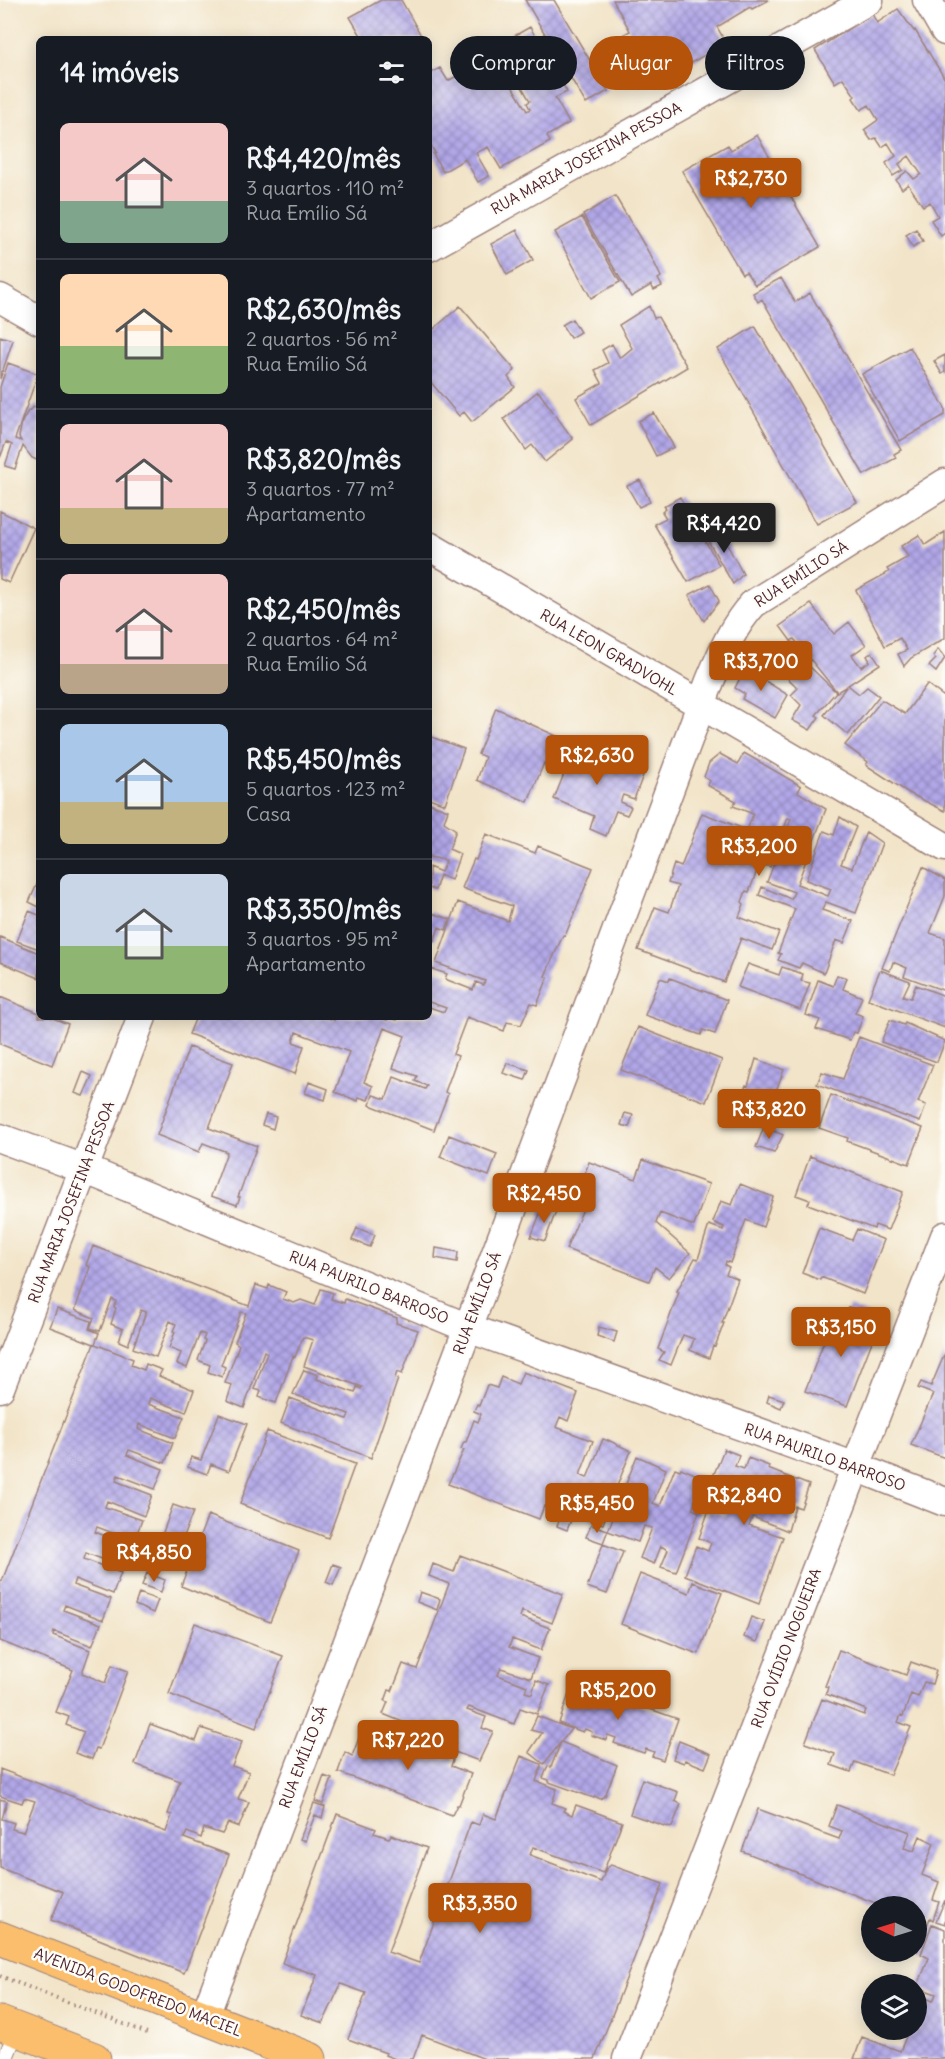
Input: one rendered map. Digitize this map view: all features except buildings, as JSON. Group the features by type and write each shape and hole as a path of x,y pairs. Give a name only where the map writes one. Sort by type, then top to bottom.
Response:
{"main road":[{"name":"AVENIDA GODOFREDO MACIEL","path":"0,1938 310,2059"},
{"path":"8,2026 94,2059"}],"street":[{"name":"RUA MARIA JOSEFINA PESSOA","path":"432,245 869,0"},
{"path":"927,0 945,30"},
{"path":"0,297 36,318"},
{"name":"RUA EMÍLIO SÁ","path":"204,2018 468,1328 701,706 730,636 739,620 753,604 945,483"},
{"name":"RUA LEON GRADVOHL","path":"432,548 945,847"},
{"name":"RUA MARIA JOSEFINA PESSOA","path":"0,1388 141,1020"},
{"name":"RUA PAURILO BARROSO","path":"0,1138 84,1169 468,1328 856,1467 945,1502"},
{"name":"RUA OVÍDIO NOGUEIRA","path":"627,2059 945,1236"}],"lane":[{"path":"5,2059 8,2026"}],"path":[{"path":"0,1976 150,2034"}]}
